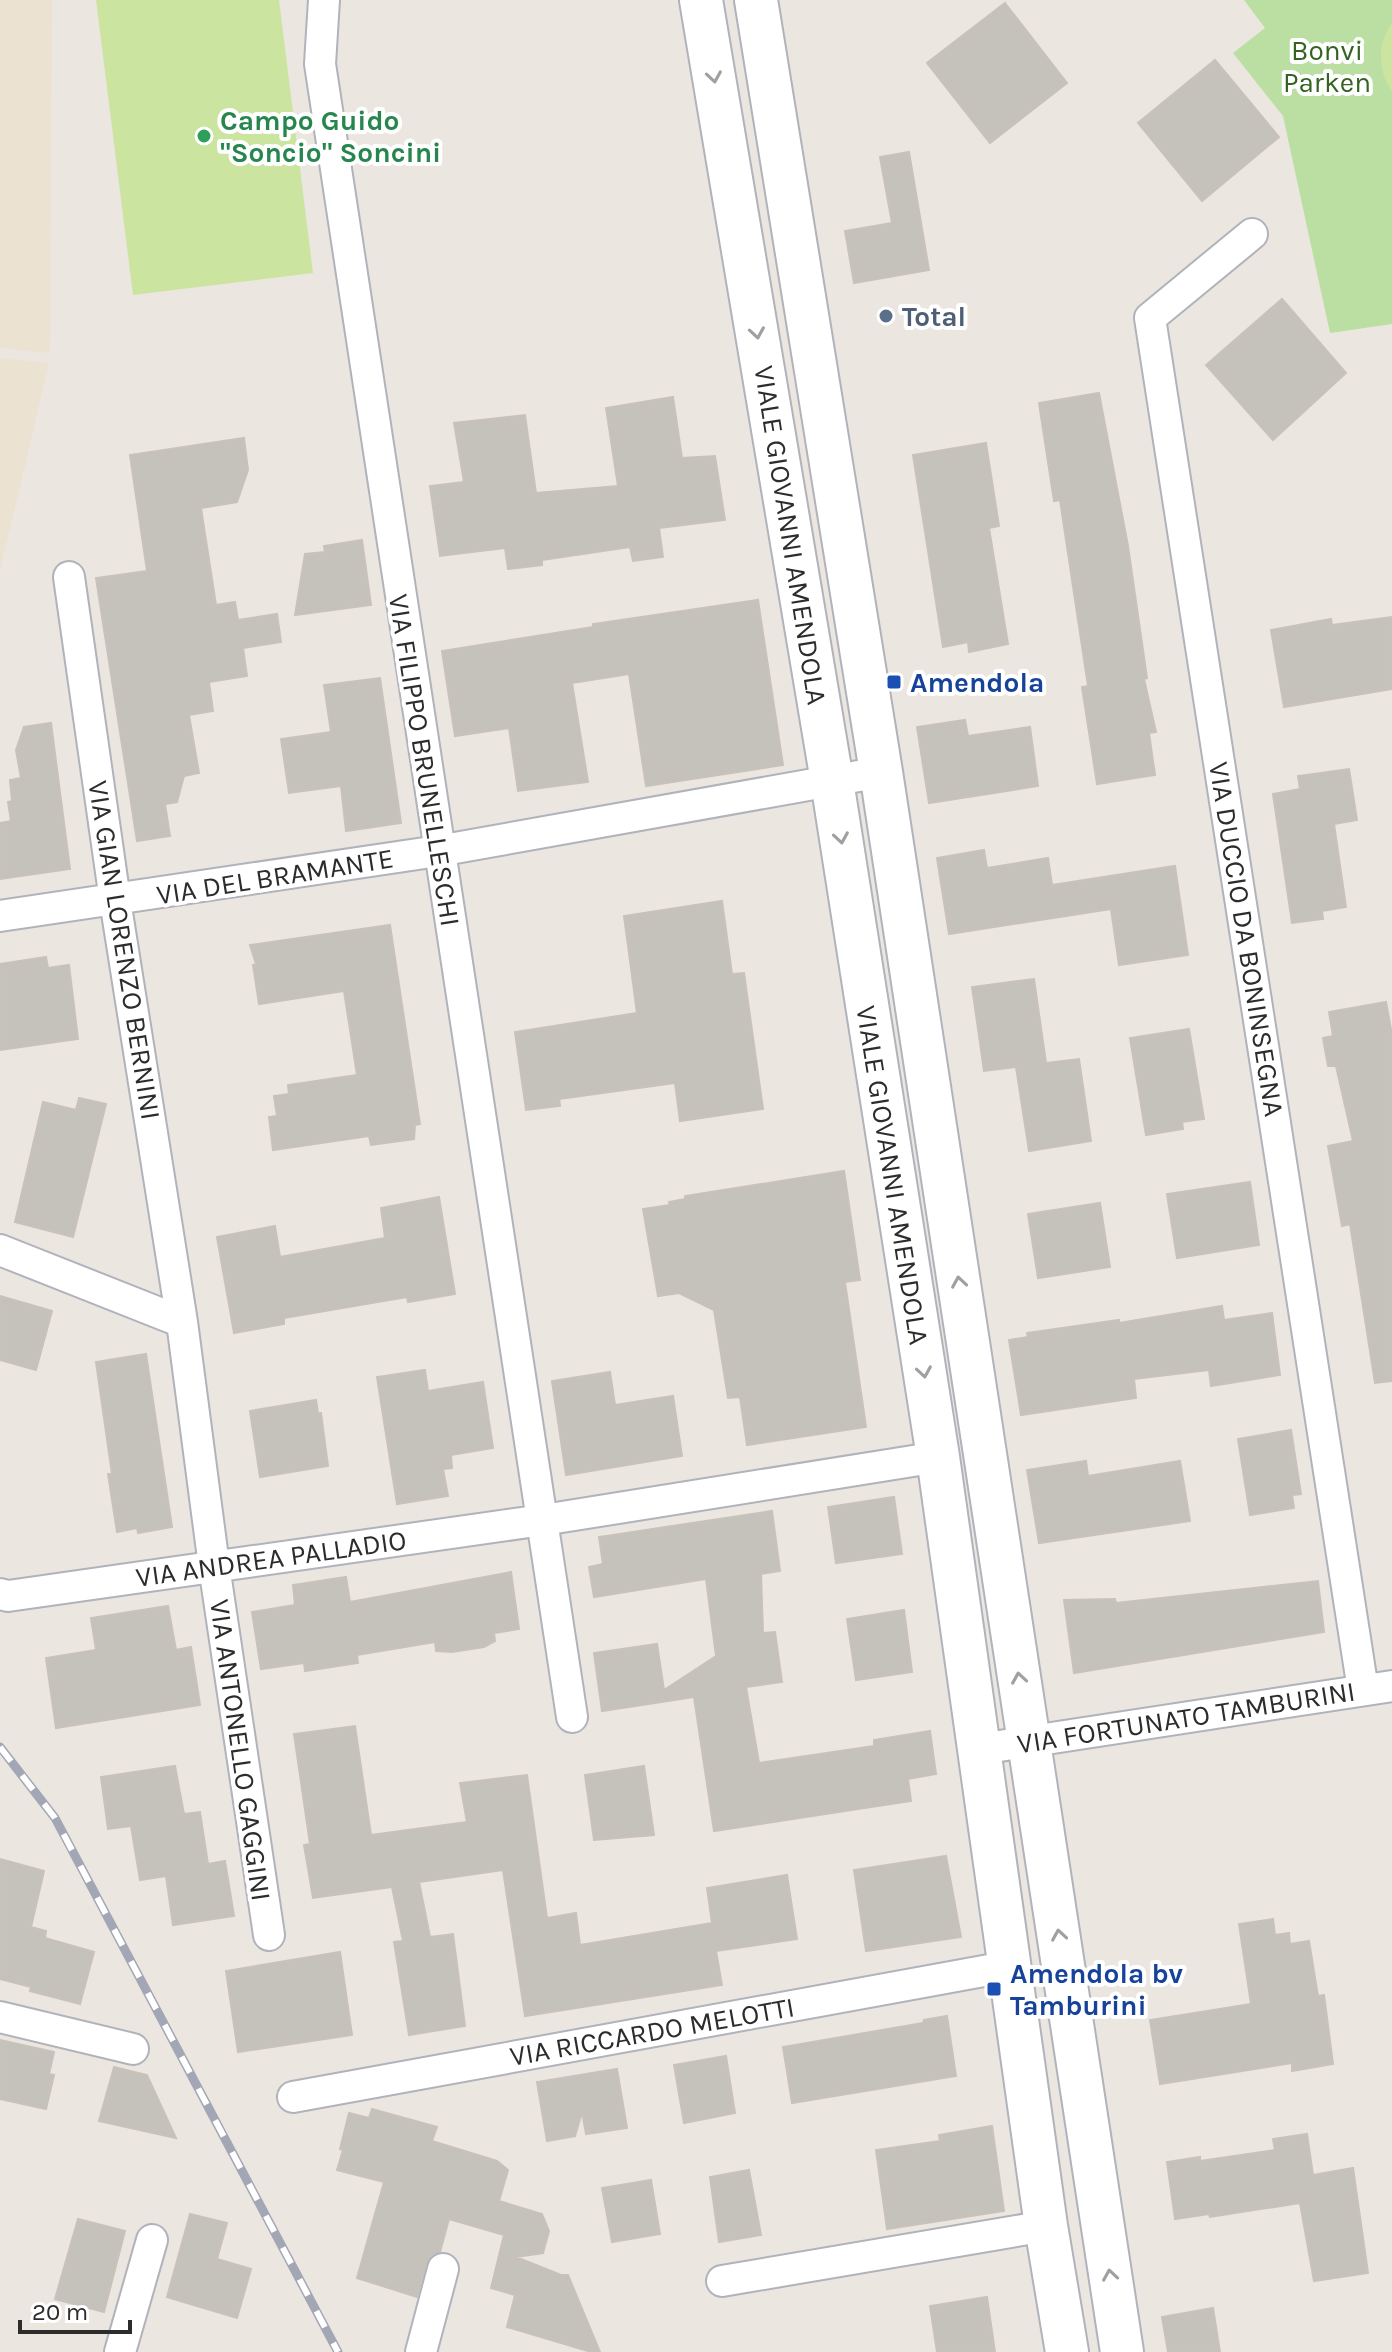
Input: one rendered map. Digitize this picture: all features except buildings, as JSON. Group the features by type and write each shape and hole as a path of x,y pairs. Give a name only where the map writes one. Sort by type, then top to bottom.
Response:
{"main road":[{"name":"VIALE GIOVANNI AMENDOLA","path":"701,0 832,781 938,1457 1046,2226 1067,2352"},
{"name":"VIALE GIOVANNI AMENDOLA","path":"756,0 881,772 1122,2352"}],"street":[{"name":"VIA FILIPPO BRUNELLESCHI","path":"324,0 320,64 438,851 543,1520"},
{"name":"VIA DUCCIO DA BONINSEGNA","path":"1252,234 1150,318 1378,1688"},
{"name":"VIA GIAN LORENZO BERNINI","path":"69,577 115,900 182,1322 214,1566"},
{"name":"VIA DEL BRAMANTE","path":"0,916 438,851 881,772"},
{"path":"0,1250 182,1322"},
{"name":"VIA ANDREA PALLADIO","path":"0,1594 8,1596 543,1520 938,1457"},
{"path":"543,1520 572,1717"},
{"name":"VIA ANTONELLO GAGGINI","path":"214,1566 269,1935"},
{"name":"VIA FORTUNATO TAMBURINI","path":"980,1749 1378,1688"},
{"name":"VIA RICCARDO MELOTTI","path":"293,2097 1011,1966"},
{"path":"0,2017 133,2049"},
{"path":"722,2281 1046,2226"},
{"path":"120,2352 152,2240"},
{"path":"421,2352 443,2269"}],"shaded area":[{"path":"0,0 52,0 50,353 0,348"},
{"path":"0,358 49,363 0,571"}],"green space":[{"name":"Campo Guido \"Soncio\" Soncini","path":"96,0 279,0 313,273 133,295"},
{"name":"Bonvi Parken","path":"1244,0 1392,0 1392,324 1330,333 1283,116 1233,53 1265,28"},
{"path":"1392,23 1392,92 1384,75 1381,49"}],"railway":[{"path":"0,1747 55,1818 338,2352"}],"place":[{"name":"Campo Guido \"Soncio\" Soncini","path":"204,136"},
{"name":"Total","path":"886,316"},
{"name":"Amendola","path":"894,682"},
{"name":"Amendola bv Tamburini","path":"994,1989"}]}
